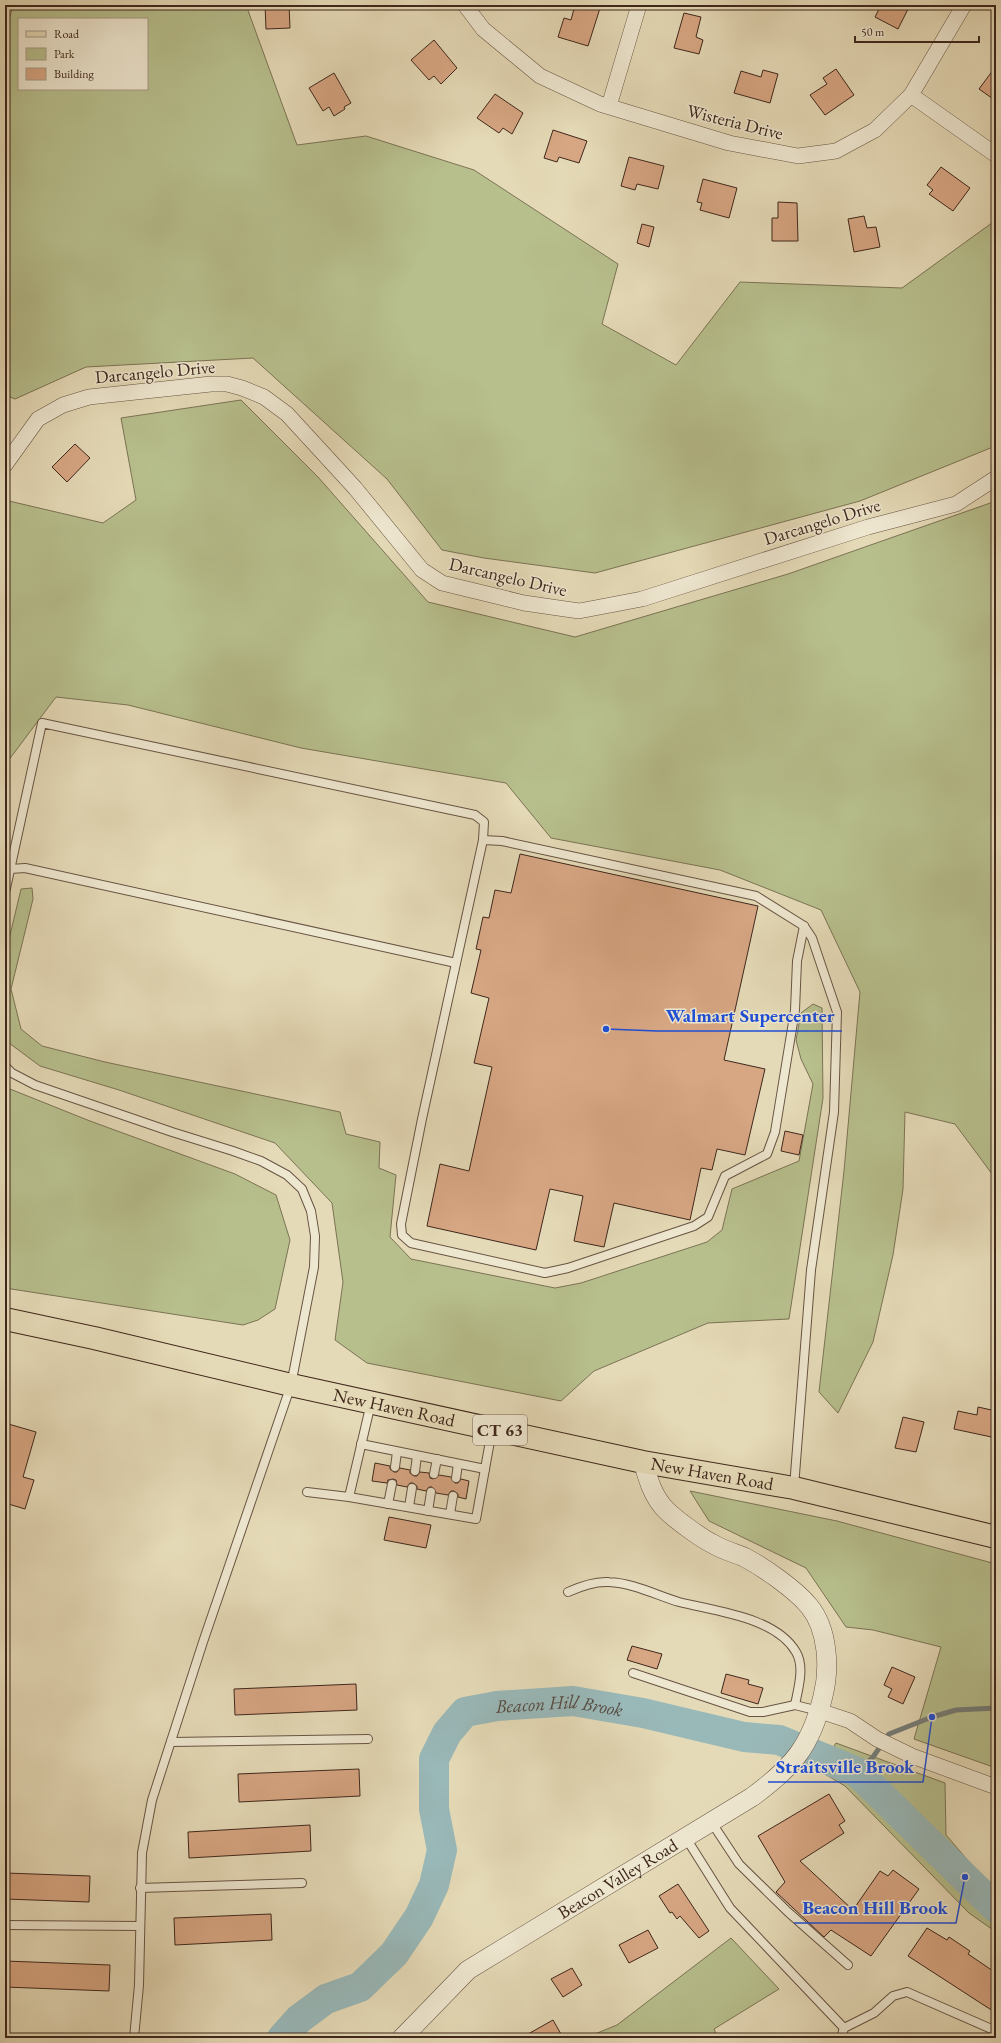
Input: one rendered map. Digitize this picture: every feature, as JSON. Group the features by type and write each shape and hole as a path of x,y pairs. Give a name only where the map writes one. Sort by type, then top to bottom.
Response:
{"main road":[{"name":"New Haven Road","path":"5,1319 94,1338 291,1385 643,1462 794,1488 996,1537"}],"street":[{"name":"Wisteria Drive","path":"465,5 483,29 540,76 609,106 728,143 798,156 836,151 875,130 911,95 964,5"},
{"path":"609,106 639,5"},
{"path":"911,95 996,155"},
{"name":"Darcangelo Drive","path":"5,465 38,420 49,411 71,402 89,397 211,384 227,384 264,397 287,414 355,488 422,570 442,583 524,603 579,611 642,599 868,527 956,504 996,478"},
{"name":"Beacon Valley Road","path":"402,2038 468,1970 712,1823 752,1797 787,1768 810,1738 820,1712 825,1689 826,1648 821,1630 810,1606 775,1575 744,1558 712,1544 666,1510 650,1487 643,1462"},
{"path":"820,1712 850,1721 883,1742 912,1756 996,1787"}],"lane":[{"path":"5,893 42,723 475,815 484,822 483,840 403,1217 402,1235 411,1243 544,1273 568,1268 694,1226 708,1217 725,1176 767,1154 775,1132 795,1010 797,961 804,926"},
{"path":"483,840 502,841 756,896 804,926 812,938 837,1012 834,1112 811,1270 794,1488"},
{"path":"10,869 25,868 456,963"},
{"path":"5,1066 12,1073 35,1085 261,1161 287,1175 302,1189 311,1211 315,1236 314,1267 291,1385 152,1800 142,1853 140,1888 139,1985 134,2038"},
{"path":"349,1497 371,1402"},
{"path":"307,1492 349,1497 476,1519 492,1429"},
{"path":"361,1444 485,1469"},
{"path":"394,1467 397,1452"},
{"path":"415,1471 417,1456"},
{"path":"434,1474 436,1459"},
{"path":"456,1478 458,1464"},
{"path":"388,1504 392,1484"},
{"path":"409,1507 412,1488"},
{"path":"428,1511 431,1492"},
{"path":"450,1514 453,1496"},
{"path":"568,1592 584,1585 608,1581 617,1582 680,1602 717,1609 742,1616 773,1630 790,1642 797,1653 800,1662 800,1673 795,1705"},
{"path":"633,1673 750,1712 763,1712 795,1705 820,1712"},
{"path":"171,1742 368,1739"},
{"path":"712,1823 739,1864 788,1912 848,1965"},
{"path":"686,1838 730,1908 844,2028"},
{"path":"140,1888 302,1883"},
{"path":"5,1925 140,1926"},
{"path":"841,2038 844,2028 874,2013 893,1996 908,1992 996,2031"}],"green space":[{"path":"14,5 246,5 297,145 366,136 474,170 618,264 602,324 676,365 740,282 902,288 996,220 996,444 993,447 860,501 595,573 484,558 442,550 387,479 253,358 86,367 15,399 5,395 5,29"},
{"path":"241,400 318,477 428,602 575,637 788,574 996,501 996,1189 995,1178 955,1124 905,1112 903,1189 893,1255 873,1342 838,1413 819,1392 844,1171 860,992 821,910 720,870 551,838 506,783 301,748 128,705 56,697 5,765 5,505 9,501 103,523 136,500 121,418"},
{"path":"32,888 33,899 11,989 21,1029 42,1046 105,1062 340,1112 346,1134 380,1142 379,1168 396,1175 390,1237 411,1259 555,1288 581,1283 707,1242 722,1230 732,1189 799,1161 813,1084 801,1059 796,1040 801,1013 813,1004 822,1008 823,1098 789,1319 708,1323 594,1371 561,1401 367,1363 335,1340 343,1282 332,1203 275,1143 119,1090 40,1066 5,1040 5,956 21,889"},
{"path":"5,1087 90,1121 235,1174 276,1195 290,1240 275,1309 258,1320 243,1325 5,1288"},
{"path":"690,1491 837,1521 996,1564 996,1768 914,1739 941,1647 873,1630 846,1627 806,1568 709,1521"},
{"path":"836,1743 945,1783 946,1835 996,1893 996,1932 969,1913 845,1786 818,1770"},
{"path":"731,1938 779,1989 714,2029 718,2038 585,2038 617,2025"}],"building":[{"path":"265,5 289,5 290,28 266,29"},
{"path":"575,5 601,5 588,46 558,37 564,18 571,20"},
{"path":"881,5 910,5 898,29 875,17"},
{"path":"684,13 701,17 696,37 703,40 699,54 674,48"},
{"path":"434,40 457,68 441,84 434,76 429,80 411,60"},
{"path":"996,66 996,101 979,89"},
{"path":"836,69 854,95 825,115 810,95 827,84 823,78"},
{"path":"763,70 778,74 770,103 734,93 741,71 761,77"},
{"path":"334,73 351,103 334,116 329,107 323,111 309,88"},
{"path":"495,94 523,113 512,134 503,128 499,133 477,118"},
{"path":"553,130 587,141 579,163 559,157 557,162 544,158"},
{"path":"629,157 664,166 658,189 637,184 635,190 621,186"},
{"path":"941,167 970,188 953,211 929,194 933,190 927,185"},
{"path":"703,179 737,188 729,218 700,210 702,203 697,202"},
{"path":"778,202 797,203 798,241 772,241 772,218 778,218"},
{"path":"864,216 867,228 876,227 880,247 854,252 848,219"},
{"path":"642,224 654,227 649,247 637,243"},
{"path":"75,444 90,458 67,482 52,467"},
{"path":"520,854 758,906 724,1060 765,1069 745,1155 717,1149 712,1170 701,1168 690,1220 614,1203 604,1247 574,1241 583,1196 550,1189 536,1250 427,1226 440,1164 469,1171 492,1067 474,1063 489,998 471,993 481,950 476,949 483,917 489,918 495,890 511,893"},
{"path":"785,1131 803,1135 799,1155 781,1151"},
{"path":"978,1407 996,1411 996,1438 954,1429 958,1411 977,1415"},
{"path":"903,1417 924,1422 916,1452 895,1448"},
{"path":"5,1423 36,1432 23,1477 34,1480 25,1509 5,1503"},
{"path":"375,1463 390,1466 390,1469 394,1472 397,1472 400,1468 410,1470 410,1473 414,1476 417,1476 420,1472 429,1473 430,1478 433,1479 439,1475 451,1477 455,1483 458,1483 461,1479 469,1481 466,1499 458,1497 458,1494 454,1491 451,1491 448,1495 436,1493 432,1487 429,1487 426,1491 417,1489 417,1486 413,1483 410,1483 407,1487 397,1485 396,1480 393,1479 388,1480 387,1483 372,1481"},
{"path":"389,1517 431,1525 426,1548 384,1540"},
{"path":"632,1646 662,1654 657,1669 627,1660"},
{"path":"892,1667 915,1677 903,1704 888,1697 892,1689 884,1685"},
{"path":"726,1674 749,1680 748,1684 763,1688 758,1704 721,1693"},
{"path":"356,1684 357,1710 235,1715 234,1689"},
{"path":"359,1769 360,1796 239,1802 238,1774"},
{"path":"829,1794 845,1821 839,1825 844,1833 800,1861 853,1910 880,1871 888,1876 893,1870 919,1889 871,1956 831,1930 824,1937 776,1892 785,1882 758,1836"},
{"path":"310,1825 311,1851 189,1858 188,1832"},
{"path":"5,1873 90,1876 89,1902 5,1899"},
{"path":"678,1884 709,1931 699,1938 680,1916 677,1919 672,1912 670,1913 659,1896"},
{"path":"271,1914 272,1940 175,1945 174,1918"},
{"path":"927,1928 947,1940 949,1937 970,1951 968,1954 996,1973 996,2013 908,1956"},
{"path":"648,1930 658,1948 629,1963 619,1945"},
{"path":"5,1961 110,1965 109,1991 5,1987"},
{"path":"572,1968 582,1985 563,1997 551,1979"},
{"path":"553,2020 561,2034 553,2038 521,2038"}],"waterway":[{"name":"Beacon Hill Brook","path":"282,2038 299,2019 326,1999 360,1987 394,1954 419,1917 434,1885 442,1850 434,1809 434,1759 447,1733 465,1712 497,1706 573,1701 643,1713 744,1737 779,1740 857,1772 996,1908"},
{"path":"857,1772 873,1757 889,1734 932,1717 956,1710 996,1708"}],"place":[{"name":"Walmart Supercenter","path":"606,1029"},
{"name":"Straitsville Brook","path":"932,1717"},
{"name":"Beacon Hill Brook","path":"965,1877"}]}
